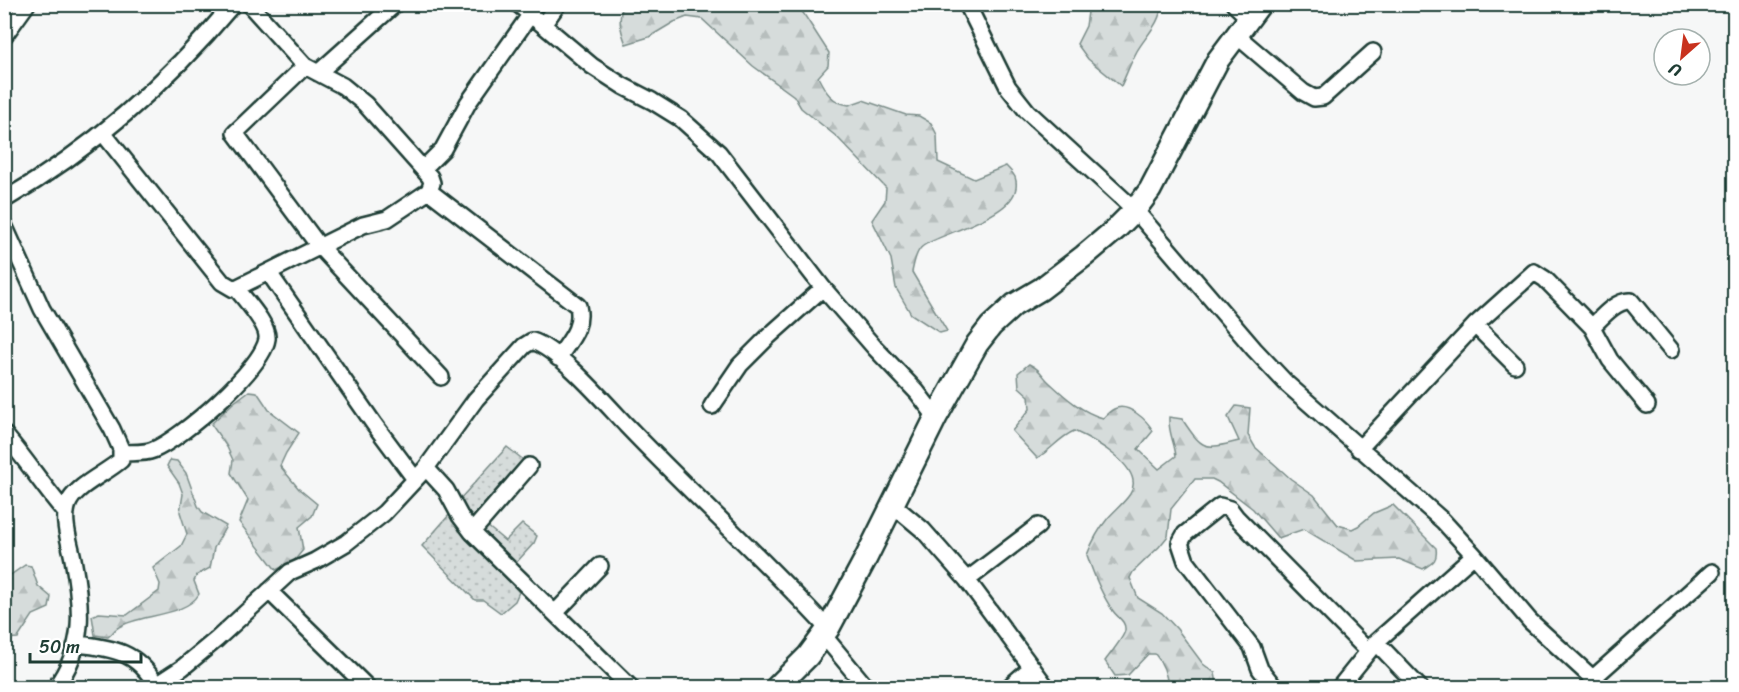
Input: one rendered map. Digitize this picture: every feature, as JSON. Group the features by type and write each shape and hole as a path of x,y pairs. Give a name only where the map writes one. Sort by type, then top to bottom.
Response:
{"street":[{"path":"4,36 27,4"},
{"path":"4,200 61,166 133,110 196,46 233,4"},
{"path":"237,289 363,225 387,219 429,191 432,183 430,177 365,104 343,86 312,70 249,4"},
{"path":"395,4 235,133 319,246 441,377"},
{"path":"518,4 592,66 671,113 718,153 823,288 936,417"},
{"path":"543,25 558,4"},
{"path":"967,4 1008,87 1027,111 1135,210 1274,370 1359,449 1443,521 1530,621 1599,685 1712,572"},
{"path":"423,169 443,149 468,103 530,15"},
{"path":"776,687 808,656 826,632 866,558 936,417 977,344 991,326 1014,306 1041,289 1084,256 1135,210 1150,190 1218,60 1245,15 1303,92 1314,98 1323,97 1373,52"},
{"path":"103,133 222,282 237,289 266,327 267,339 249,371 177,437 152,451 121,453"},
{"path":"429,191 578,306 581,318 579,324 558,358"},
{"path":"4,225 42,309 112,429 121,453 121,460 74,495 68,503 67,531 80,605 78,644 63,677 55,687"},
{"path":"1359,449 1475,325 1534,272 1545,279 1592,327 1610,360 1647,405"},
{"path":"268,273 374,424 420,473 446,490 472,532 631,687"},
{"path":"712,406 740,365 823,288"},
{"path":"1592,327 1614,307 1623,301 1631,301 1671,350"},
{"path":"1475,325 1515,365"},
{"path":"78,644 114,649 136,659 149,672 157,686 208,646 290,572 346,543 384,513 420,473 476,399 524,346 532,342 540,344 558,358 736,532 826,632 867,687"},
{"path":"4,434 26,459 52,498 66,513"},
{"path":"472,532 529,466"},
{"path":"892,504 923,530 967,579 1047,687"},
{"path":"1275,687 1260,669 1252,647 1186,561 1180,543 1185,534 1220,506 1230,509 1372,646 1420,687"},
{"path":"967,579 1038,526"},
{"path":"1339,687 1372,646 1474,555"},
{"path":"555,614 600,566"},
{"path":"269,591 368,687"},
{"path":"1008,687 1032,667"}],"green space":[{"path":"623,5 798,5 829,53 828,66 818,77 834,99 849,105 863,100 906,115 919,116 931,123 937,135 938,162 974,179 1007,167 1015,177 1016,190 1009,202 981,220 923,246 916,258 912,272 947,331 940,333 911,314 896,288 891,259 872,220 885,201 886,188 837,137 801,108 794,96 753,66 702,19 687,17 649,37 626,44 620,24"},
{"path":"1089,5 1161,5 1159,17 1137,51 1121,86 1088,59 1077,44 1086,26"},
{"path":"1029,364 1068,399 1088,412 1103,418 1119,407 1131,410 1142,417 1153,431 1138,449 1159,469 1176,456 1169,428 1169,417 1182,419 1195,437 1205,445 1218,446 1239,441 1228,417 1236,406 1250,408 1248,435 1255,447 1291,479 1314,495 1338,525 1352,529 1374,513 1393,505 1436,548 1435,559 1423,569 1399,559 1357,561 1304,529 1278,538 1253,509 1218,482 1212,479 1195,479 1171,509 1168,536 1133,572 1130,578 1138,598 1162,613 1177,629 1203,664 1215,673 1217,684 1214,687 1168,687 1164,670 1155,654 1148,654 1128,675 1115,676 1105,661 1123,636 1125,627 1105,598 1087,555 1093,540 1108,518 1130,494 1133,484 1131,474 1115,456 1074,431 1037,458 1012,431 1030,409 1029,396 1019,387 1018,373"},
{"path":"249,391 257,392 269,410 299,433 280,466 299,489 317,504 312,516 299,527 303,550 294,561 276,570 239,522 248,500 231,473 233,460 227,447 211,424"},
{"path":"507,447 534,468 486,525 505,541 522,524 537,536 534,543 504,576 519,592 515,601 501,613 483,600 475,600 422,546 459,500"},
{"path":"170,460 177,461 186,473 202,512 226,526 214,548 210,568 197,575 194,581 199,594 184,607 127,623 108,637 95,635 92,616 99,613 127,615 159,591 160,584 153,568 181,546 187,534 180,512 183,494 179,483 167,466"},
{"path":"25,565 31,566 38,586 51,597 49,608 33,615 18,638 5,639 5,579"}]}
